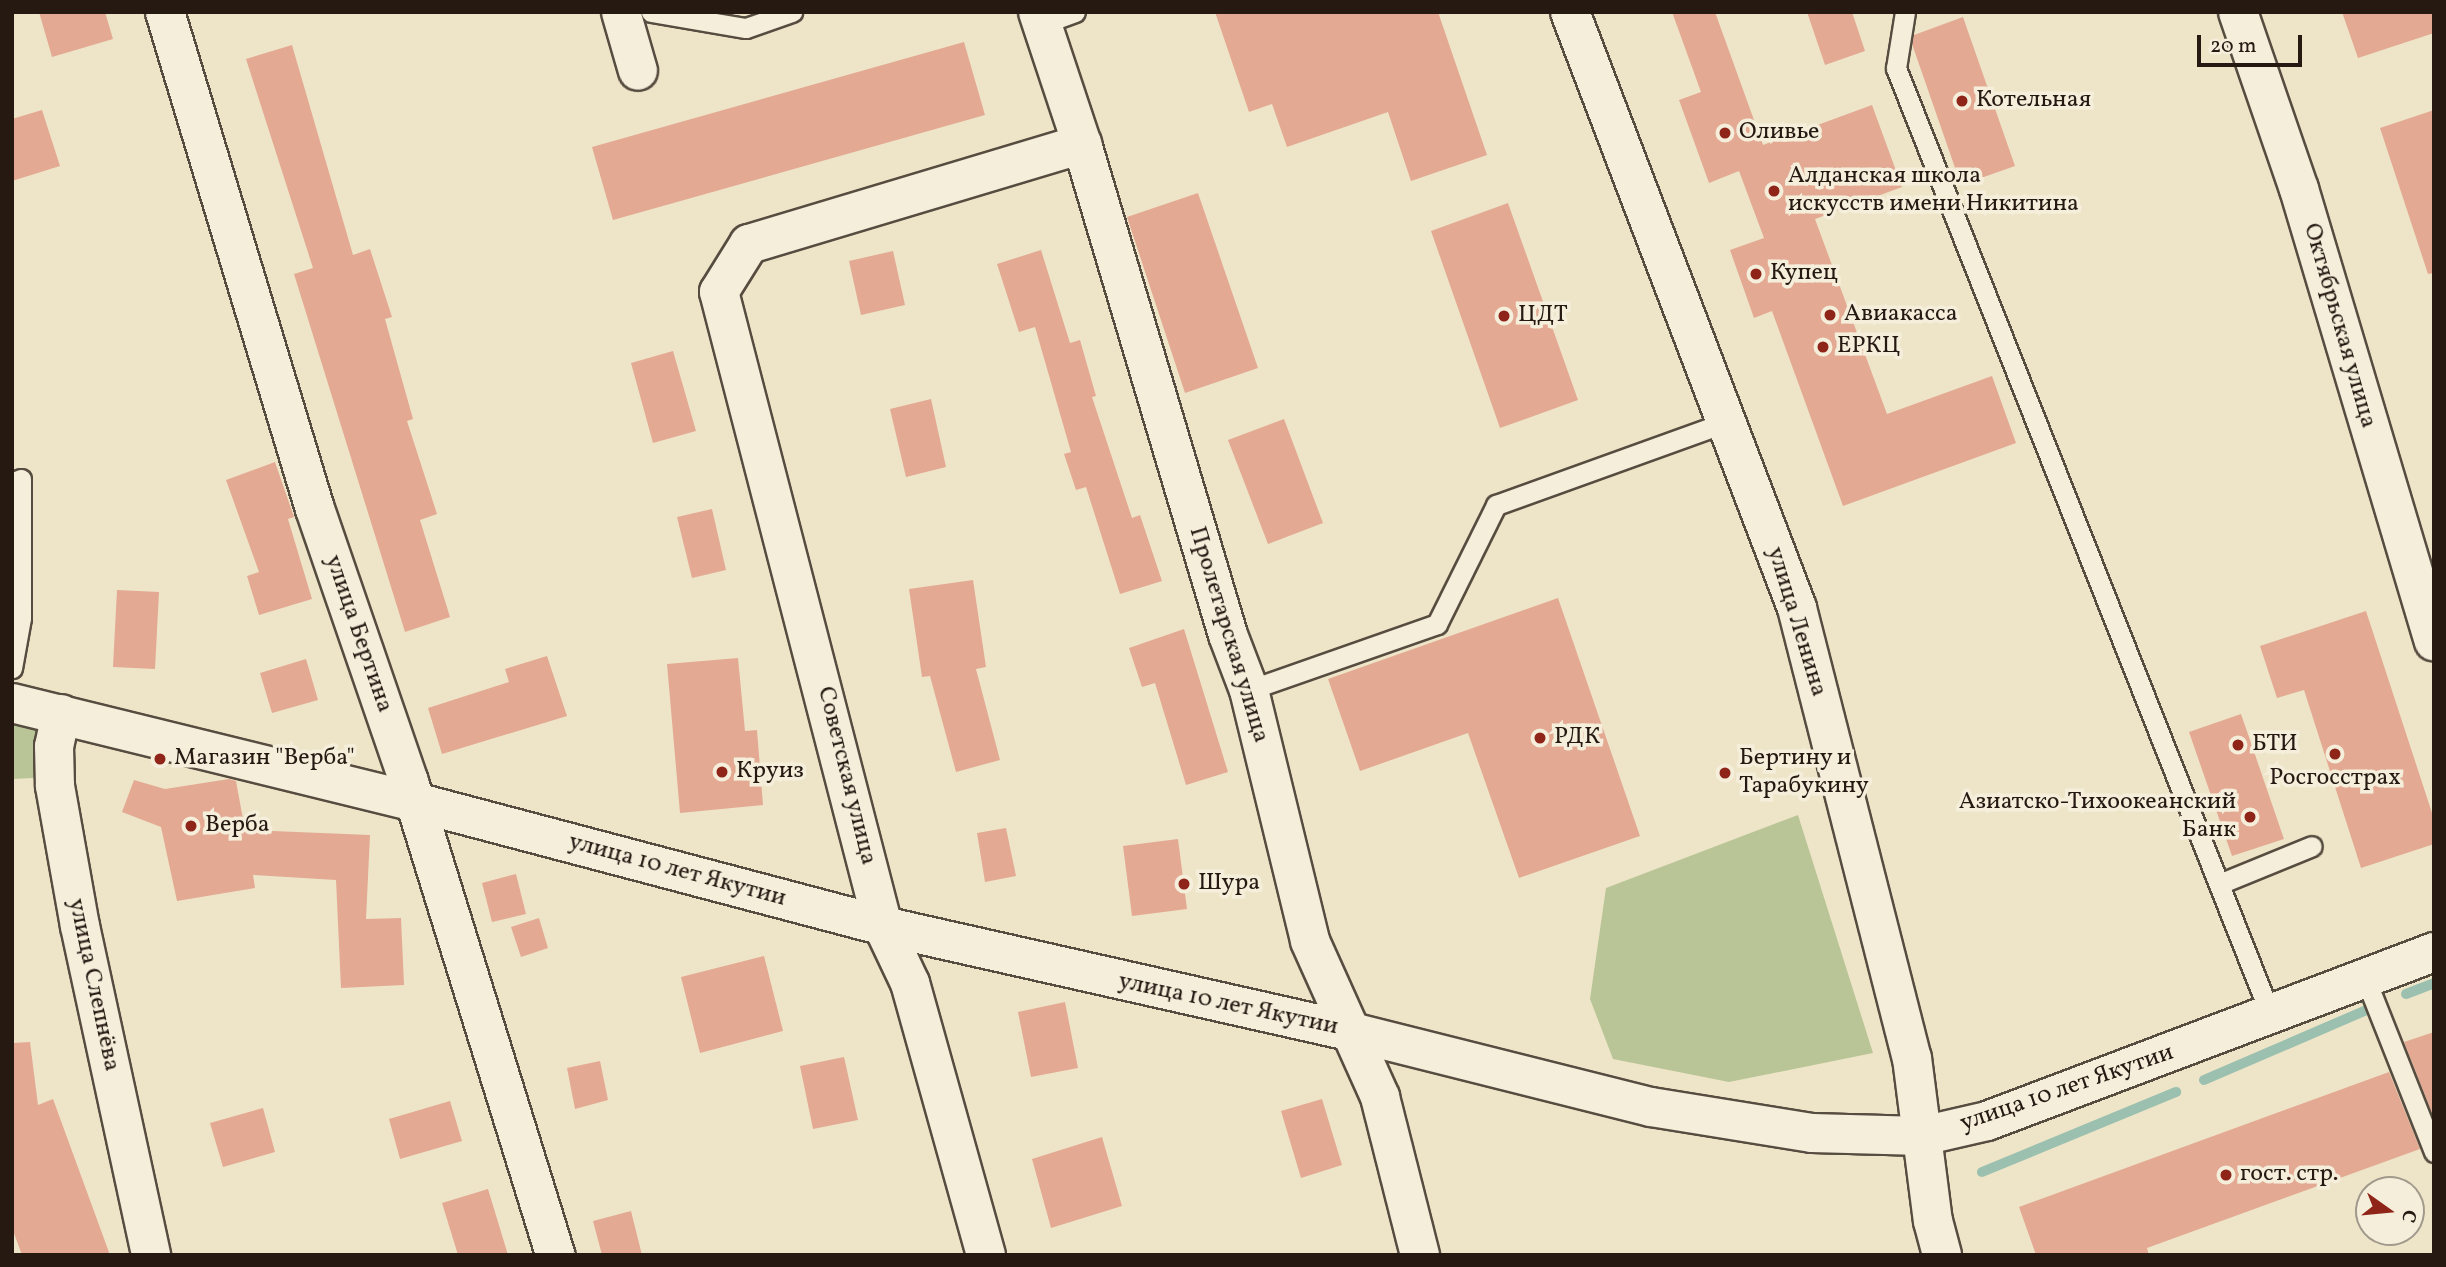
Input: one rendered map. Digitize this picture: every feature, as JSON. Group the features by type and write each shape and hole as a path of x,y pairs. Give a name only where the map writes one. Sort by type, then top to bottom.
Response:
{"street":[{"name":"улица Бертина","path":"165,12 315,509 415,802 555,1255"},
{"path":"621,12 638,71"},
{"name":"улица Ленина","path":"1570,12 1797,608 1912,1058 1942,1255"},
{"name":"Октябрьская улица","path":"2238,12 2299,189 2434,641"},
{"name":"Пролетарская улица","path":"1051,16 1082,144 1228,635 1249,690 1310,941 1348,1031 1380,1097 1420,1255"},
{"name":"Советская улица","path":"986,1255 910,983 883,926 719,292 749,244 1082,144"},
{"name":"улица 10 лет Якутии","path":"12,703 415,802 883,926 1348,1031 1651,1107 1812,1133 1922,1136 1987,1121 2271,1016 2434,952"},
{"name":"улица Слепнёва","path":"61,714 54,746 55,786 80,926 151,1255"}],"lane":[{"path":"651,12 746,28 792,12"},
{"path":"1905,12 1896,68 2271,1016"},
{"path":"1249,690 1437,624 1496,505 1726,422"},
{"path":"12,482 21,479 22,618 12,668"},
{"path":"2219,884 2312,846"},
{"path":"2366,980 2434,1152"}],"green space":[{"path":"12,715 37,719 54,777 12,779"},
{"path":"1798,815 1873,1053 1729,1082 1613,1059 1590,999 1606,888"}],"building":[{"path":"39,12 105,12 113,39 52,57"},
{"path":"1215,12 1438,12 1487,155 1411,181 1388,112 1287,147 1272,104 1249,112"},
{"path":"1672,12 1715,12 1763,145 1872,105 1902,187 1815,219 1887,414 1992,376 2016,443 1843,506 1772,311 1754,318 1730,250 1764,238 1739,171 1709,183 1679,100 1701,92"},
{"path":"1807,12 1852,12 1865,51 1825,65"},
{"path":"2342,12 2434,12 2434,33 2358,58"},
{"name":"Котельная","path":"1963,17 2015,166 1961,185 1912,44 1914,35"},
{"path":"964,42 985,115 613,220 592,147"},
{"path":"292,45 353,255 370,249 392,317 385,319 413,419 407,421 437,514 420,520 450,617 405,632 294,274 313,268 246,59"},
{"path":"42,110 60,166 12,181 12,119"},
{"path":"2434,110 2434,273 2428,274 2380,128"},
{"path":"1198,193 1258,368 1185,393 1127,217"},
{"name":"ЦДТ","path":"1508,203 1578,400 1500,428 1431,231"},
{"path":"1041,250 1070,343 1080,340 1096,396 1092,397 1132,518 1140,515 1162,581 1120,594 1086,487 1076,490 1064,454 1071,452 1035,327 1019,332 997,264"},
{"path":"893,251 905,305 861,315 849,261"},
{"path":"673,351 696,431 653,443 631,363"},
{"path":"931,399 946,467 906,477 890,409"},
{"path":"1284,419 1323,523 1268,544 1228,440"},
{"path":"275,462 294,517 288,519 312,599 259,615 247,576 259,572 226,480"},
{"path":"712,509 726,570 692,578 677,517"},
{"path":"973,580 986,667 976,669 1000,760 956,772 930,676 922,677 909,589"},
{"path":"117,590 159,592 155,669 113,667"},
{"path":"1558,598 1640,836 1519,878 1468,733 1360,771 1328,679"},
{"path":"2366,611 2434,819 2434,844 2361,868 2304,690 2277,698 2260,646"},
{"path":"1184,629 1228,772 1186,785 1155,683 1142,687 1129,648"},
{"path":"547,656 567,716 442,754 428,708 509,682 505,669"},
{"path":"738,658 745,731 757,730 763,805 680,813 667,664"},
{"path":"306,659 318,700 272,713 260,673"},
{"path":"2241,714 2284,839 2232,856 2189,732"},
{"path":"229,779 236,781 245,830 370,835 366,919 401,918 404,985 341,988 336,880 253,875 255,888 177,901 161,827 122,812 134,780 165,789"},
{"path":"1006,828 1016,876 985,882 977,833"},
{"path":"1178,839 1187,909 1132,916 1123,846"},
{"path":"516,874 526,914 492,922 482,883"},
{"path":"539,918 548,948 521,957 511,927"},
{"path":"764,956 783,1031 700,1053 681,977"},
{"path":"1065,1002 1078,1068 1031,1077 1018,1012"},
{"path":"2434,1032 2434,1118 2404,1042"},
{"path":"30,1042 38,1105 53,1099 110,1255 22,1255 12,1228 12,1043"},
{"path":"844,1057 858,1120 813,1129 800,1066"},
{"path":"600,1061 608,1100 575,1109 567,1068"},
{"name":"гост. стр.","path":"2389,1072 2420,1149 2147,1248 2149,1255 2036,1255 2019,1207"},
{"path":"1322,1099 1342,1165 1301,1178 1281,1111"},
{"path":"450,1101 462,1141 400,1159 389,1119"},
{"path":"263,1108 275,1152 223,1167 210,1123"},
{"path":"1102,1137 1122,1206 1051,1228 1032,1159"},
{"path":"488,1189 508,1255 458,1255 442,1203"},
{"path":"631,1211 642,1255 602,1255 593,1221"}],"waterway":[{"path":"2406,994 2434,983"},
{"path":"2204,1080 2376,1006"},
{"path":"1982,1172 2176,1092"}],"place":[{"name":"Котельная","path":"1962,101"},
{"name":"Оливье","path":"1725,133"},
{"name":"Алданская школа искусств имени Никитина","path":"1774,191"},
{"name":"Купец","path":"1756,274"},
{"name":"Авиакасса","path":"1830,315"},
{"name":"ЦДТ","path":"1504,316"},
{"name":"ЕРКЦ","path":"1823,347"},
{"name":"РДК","path":"1540,738"},
{"name":"БТИ","path":"2238,745"},
{"name":"Росгосстрах","path":"2335,754"},
{"name":"Магазин \"Верба\"","path":"160,759"},
{"name":"Круиз","path":"722,772"},
{"name":"Бертину и Тарабукину","path":"1725,773"},
{"name":"Азиатско-Тихоокеанский Банк","path":"2250,817"},
{"name":"Верба","path":"191,826"},
{"name":"Шура","path":"1184,884"},
{"name":"гост. стр.","path":"2226,1175"}]}
